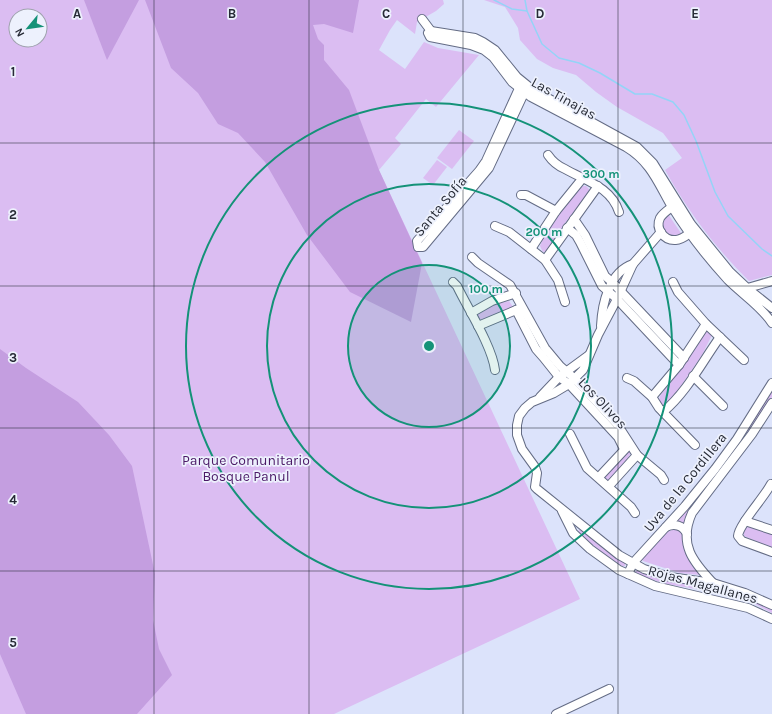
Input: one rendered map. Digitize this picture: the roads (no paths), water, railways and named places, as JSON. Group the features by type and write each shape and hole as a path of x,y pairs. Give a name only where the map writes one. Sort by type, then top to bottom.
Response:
{"street":[{"name":"Las Tinajas","path":"422,19 430,31 475,38 483,42 495,50 523,87 566,117 626,147 638,155 653,172 672,207 690,233 724,276 743,289"},
{"name":"Las Tinajas","path":"523,87 533,90 631,143 643,152 658,169 678,205 700,236 743,289"},
{"name":"Santa Sofía","path":"523,87 489,168 423,247 418,247 417,241 483,165 489,156 523,87"},
{"path":"548,155 550,159 560,166 582,179 598,186 612,197 619,212"},
{"path":"531,249 556,211 582,179"},
{"path":"545,260 598,186"},
{"path":"521,195 526,195 556,211"},
{"path":"672,207 660,218 659,227 661,232 666,238 674,240 682,238 690,233"},
{"path":"574,219 585,235 605,276 620,290 682,362"},
{"path":"495,226 509,232 545,260 558,280 565,302"},
{"path":"567,228 576,236 602,286 682,362"},
{"path":"536,400 554,393 572,382 583,370 601,329 633,264 661,232"},
{"name":"Los Olivos","path":"472,257 478,263 510,285 516,293 520,308 536,349 572,382 627,447 661,475 664,480"},
{"path":"601,329 602,310 612,282 625,267 633,264"},
{"path":"743,289 772,281"},
{"path":"453,282 458,286 478,326 494,362 494,370"},
{"path":"673,282 678,292 706,324 744,360"},
{"path":"743,289 772,308"},
{"path":"743,289 772,323"},
{"path":"471,313 492,302 516,293"},
{"path":"478,326 520,308"},
{"path":"652,397 682,362 706,324"},
{"path":"663,412 671,405 720,337"},
{"path":"536,400 563,374 589,355"},
{"path":"693,376 722,406"},
{"path":"627,378 634,381 652,397 659,408 695,445"},
{"name":"Uva de la Cordillera","path":"628,574 633,563 666,527 715,469 737,439 772,383"},
{"name":"Rojas Magallanes","path":"536,400 528,405 522,412 516,430 520,445 535,467 537,473 535,483 537,489 619,555 644,569 670,577 713,583 745,593 772,604"},
{"name":"Uva de la Cordillera","path":"713,583 698,567 692,557 688,546 687,534 689,522 692,513 752,434 772,403"},
{"path":"570,434 587,468 632,507 635,513"},
{"path":"599,477 627,447"},
{"path":"609,486 637,455"},
{"path":"771,484 767,492 740,528 738,536 742,541 772,552"},
{"name":"Rojas Magallanes","path":"561,508 570,530 578,538 607,561 628,574 655,586 748,608 772,619"},
{"path":"746,521 772,530"},
{"path":"666,527 673,525 680,526 687,534"},
{"path":"556,714 609,689"}],"waterway":[{"path":"494,0 512,9 527,11"},
{"path":"525,0 527,11 542,44 559,58 579,63 600,73 635,94 652,94 673,102 684,115 696,141 715,192 728,216 762,249 772,256"}],"park label":[{"name":"Parque Comunitario Bosque Panul","path":"246,468"}]}
